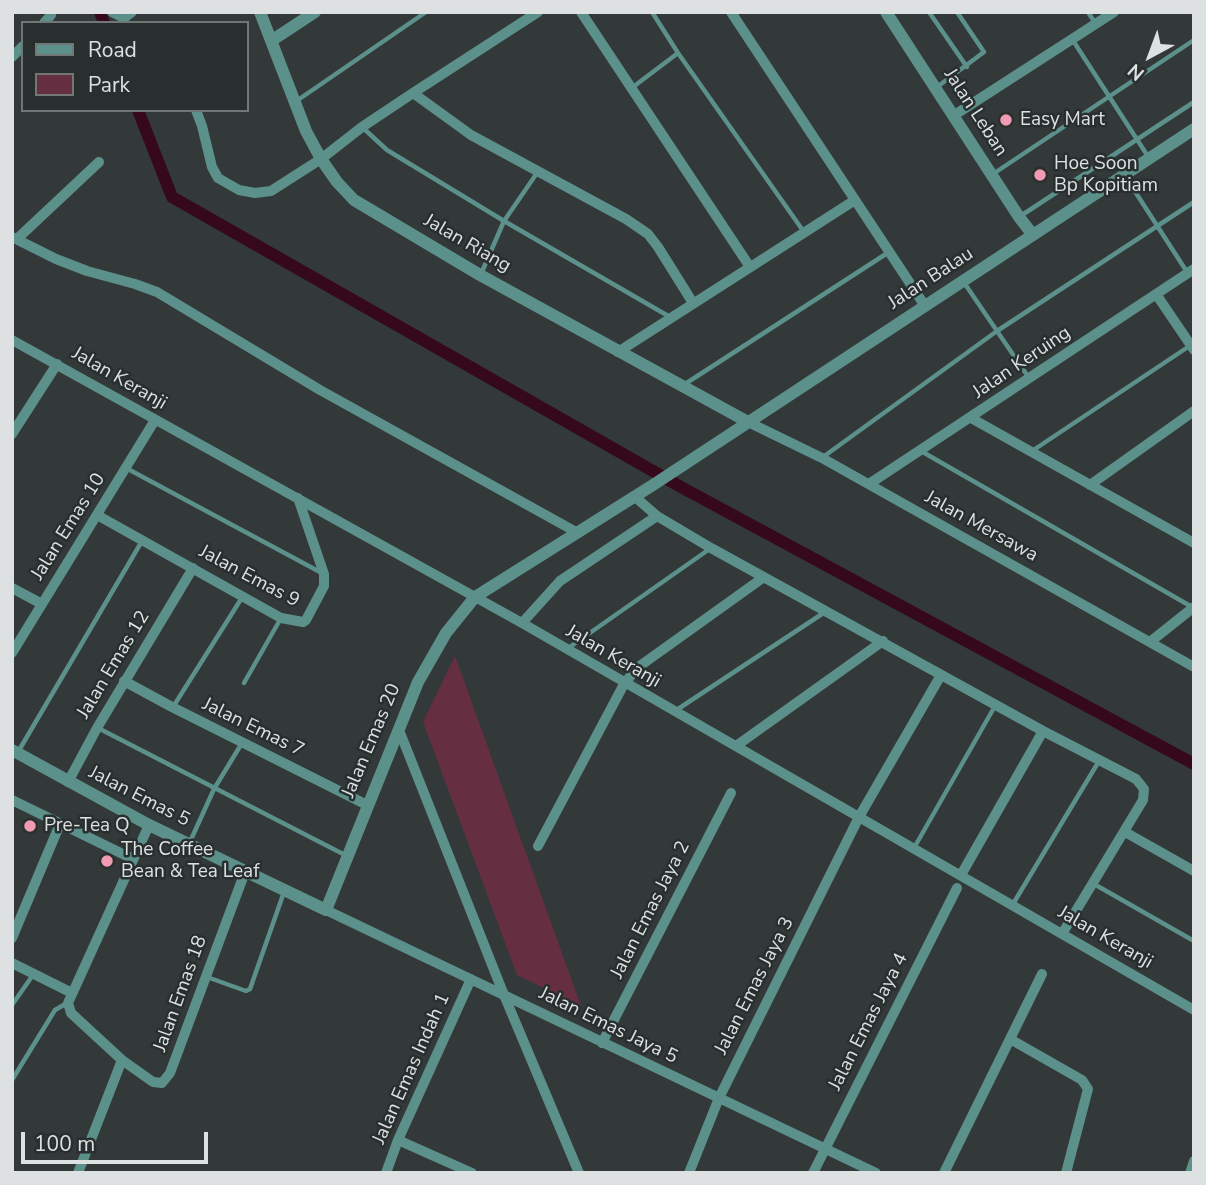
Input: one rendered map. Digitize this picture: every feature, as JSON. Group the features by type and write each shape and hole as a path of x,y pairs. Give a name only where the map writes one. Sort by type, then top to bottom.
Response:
{"street":[{"path":"112,12 124,18 132,12"},
{"name":"Jalan Riang","path":"260,12 294,102 321,159 354,200 480,275 748,422"},
{"path":"271,41 315,12"},
{"path":"197,112 212,167 218,178 239,190 255,193 271,191 321,159 362,127 538,12"},
{"path":"581,12 750,267"},
{"path":"731,12 925,306"},
{"name":"Jalan Leban","path":"886,12 1019,217 1033,234"},
{"path":"953,116 1114,12"},
{"path":"413,93 471,135 648,234 693,303"},
{"name":"Jalan Balau","path":"578,533 1194,129"},
{"path":"99,162 15,238 87,271 157,292 320,390 578,533"},
{"path":"618,352 855,200"},
{"name":"Jalan Keruing","path":"869,484 1190,271"},
{"path":"1156,294 1192,347"},
{"name":"Jalan Keranji","path":"12,340 522,623 1194,1010"},
{"path":"12,434 57,364"},
{"path":"1090,485 1194,411"},
{"path":"971,418 1194,543"},
{"name":"Jalan Emas 10","path":"12,653 155,421"},
{"name":"Jalan Mersawa","path":"748,422 822,458 1194,667"},
{"path":"634,496 657,516 711,548 1043,732 1136,779 1144,789 1143,800 1062,934"},
{"name":"Jalan Emas 9","path":"97,515 281,618 298,623 306,620 324,586 324,575 298,498"},
{"path":"522,623 560,581 657,516"},
{"name":"Jalan Emas 20","path":"326,910 418,682 446,633 475,597 578,533"},
{"name":"Jalan Emas 12","path":"68,782 124,681 193,568"},
{"path":"538,846 624,684 637,668 764,577"},
{"path":"12,589 42,604"},
{"path":"1150,642 1193,608"},
{"path":"736,746 883,641"},
{"name":"Jalan Emas Jaya 3","path":"689,1173 719,1098 859,817 941,675"},
{"name":"Jalan Emas 7","path":"124,681 172,708 367,805"},
{"path":"399,730 504,995 579,1173"},
{"path":"961,876 1043,732"},
{"name":"Jalan Emas 5","path":"15,752 149,825 326,910"},
{"name":"Jalan Emas Jaya 2","path":"602,1043 731,793"},
{"path":"12,800 134,859"},
{"path":"12,938 60,824"},
{"path":"78,1173 122,1060 71,1013 70,998 149,825"},
{"path":"1125,832 1194,872"},
{"name":"Jalan Emas 18","path":"122,1060 153,1082 162,1083 167,1078 245,872"},
{"name":"Jalan Emas Jaya 4","path":"813,1173 957,888"},
{"name":"Jalan Emas Jaya 5","path":"326,910 876,1173"},
{"path":"12,963 70,998"},
{"path":"944,1173 1042,974"},
{"name":"Jalan Emas Indah 1","path":"386,1173 398,1140 471,979"},
{"path":"1010,1039 1082,1080 1088,1088 1066,1173"},
{"path":"398,1140 472,1173"},
{"path":"1190,1173 1194,1161"}],"lane":[{"path":"294,102 426,12"},
{"path":"652,12 804,232"},
{"path":"929,12 967,67"},
{"path":"936,88 984,52 957,12"},
{"path":"1088,12 1096,24"},
{"path":"1072,39 1149,158"},
{"path":"992,175 1194,40"},
{"path":"633,87 678,53"},
{"path":"1019,217 1194,102"},
{"path":"362,127 387,150 671,318"},
{"path":"480,275 505,221 537,173"},
{"path":"1124,175 1190,271"},
{"path":"822,458 997,331 1194,202"},
{"path":"681,387 890,251"},
{"path":"963,281 1029,379"},
{"path":"1031,452 1192,347"},
{"path":"921,451 1193,608"},
{"path":"125,468 324,575"},
{"path":"15,752 142,541"},
{"path":"566,650 711,548"},
{"path":"172,708 243,595"},
{"path":"674,712 828,611"},
{"path":"244,684 281,618"},
{"path":"914,848 996,704"},
{"path":"97,728 346,856"},
{"path":"189,844 214,789 243,742"},
{"path":"1013,905 1100,760"},
{"path":"1092,883 1194,941"},
{"path":"206,976 246,991 250,989 284,890"},
{"path":"12,1005 33,975"},
{"path":"12,1080 55,1010 70,998"}],"green space":[{"path":"455,656 581,1006 517,975 423,722"}],"waterway":[{"path":"100,12 103,21"},
{"path":"139,112 172,197 681,487 1194,764"}],"place":[{"name":"Easy Mart","path":"1006,120"},
{"name":"Hoe Soon Bp Kopitiam","path":"1040,175"},
{"name":"Pre-Tea Q","path":"30,826"},
{"name":"The Coffee Bean & Tea Leaf","path":"107,861"}]}
